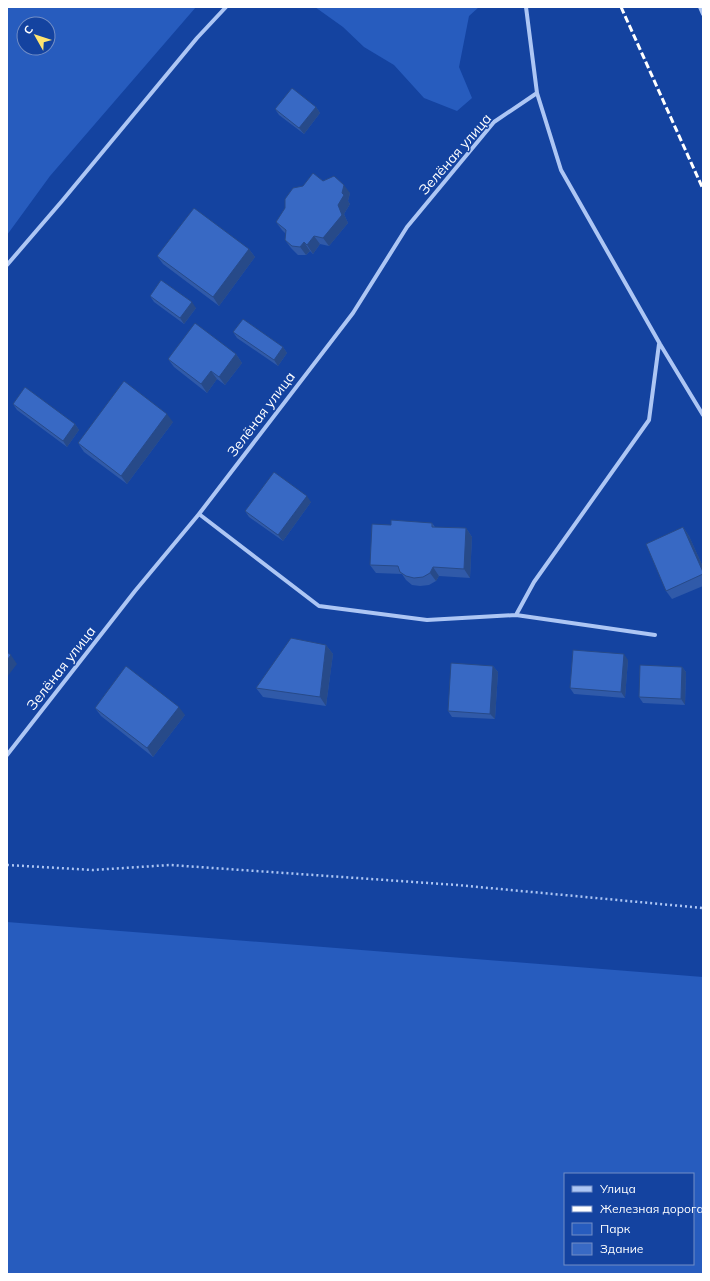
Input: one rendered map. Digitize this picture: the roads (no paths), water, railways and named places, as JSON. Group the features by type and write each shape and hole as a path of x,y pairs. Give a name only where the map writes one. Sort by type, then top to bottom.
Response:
{"street":[{"path":"7,265 197,38 226,7"},
{"path":"526,7 537,92 561,170 660,344 703,415"},
{"path":"700,7 703,14"},
{"name":"Зелёная улица","path":"7,756 135,591 199,514 353,313 407,227 494,122 537,92"},
{"path":"516,616 534,582 649,420 660,344"},
{"path":"199,514 319,606 427,620 516,616 656,635"}],"railway":[{"path":"621,7 703,189"}]}
